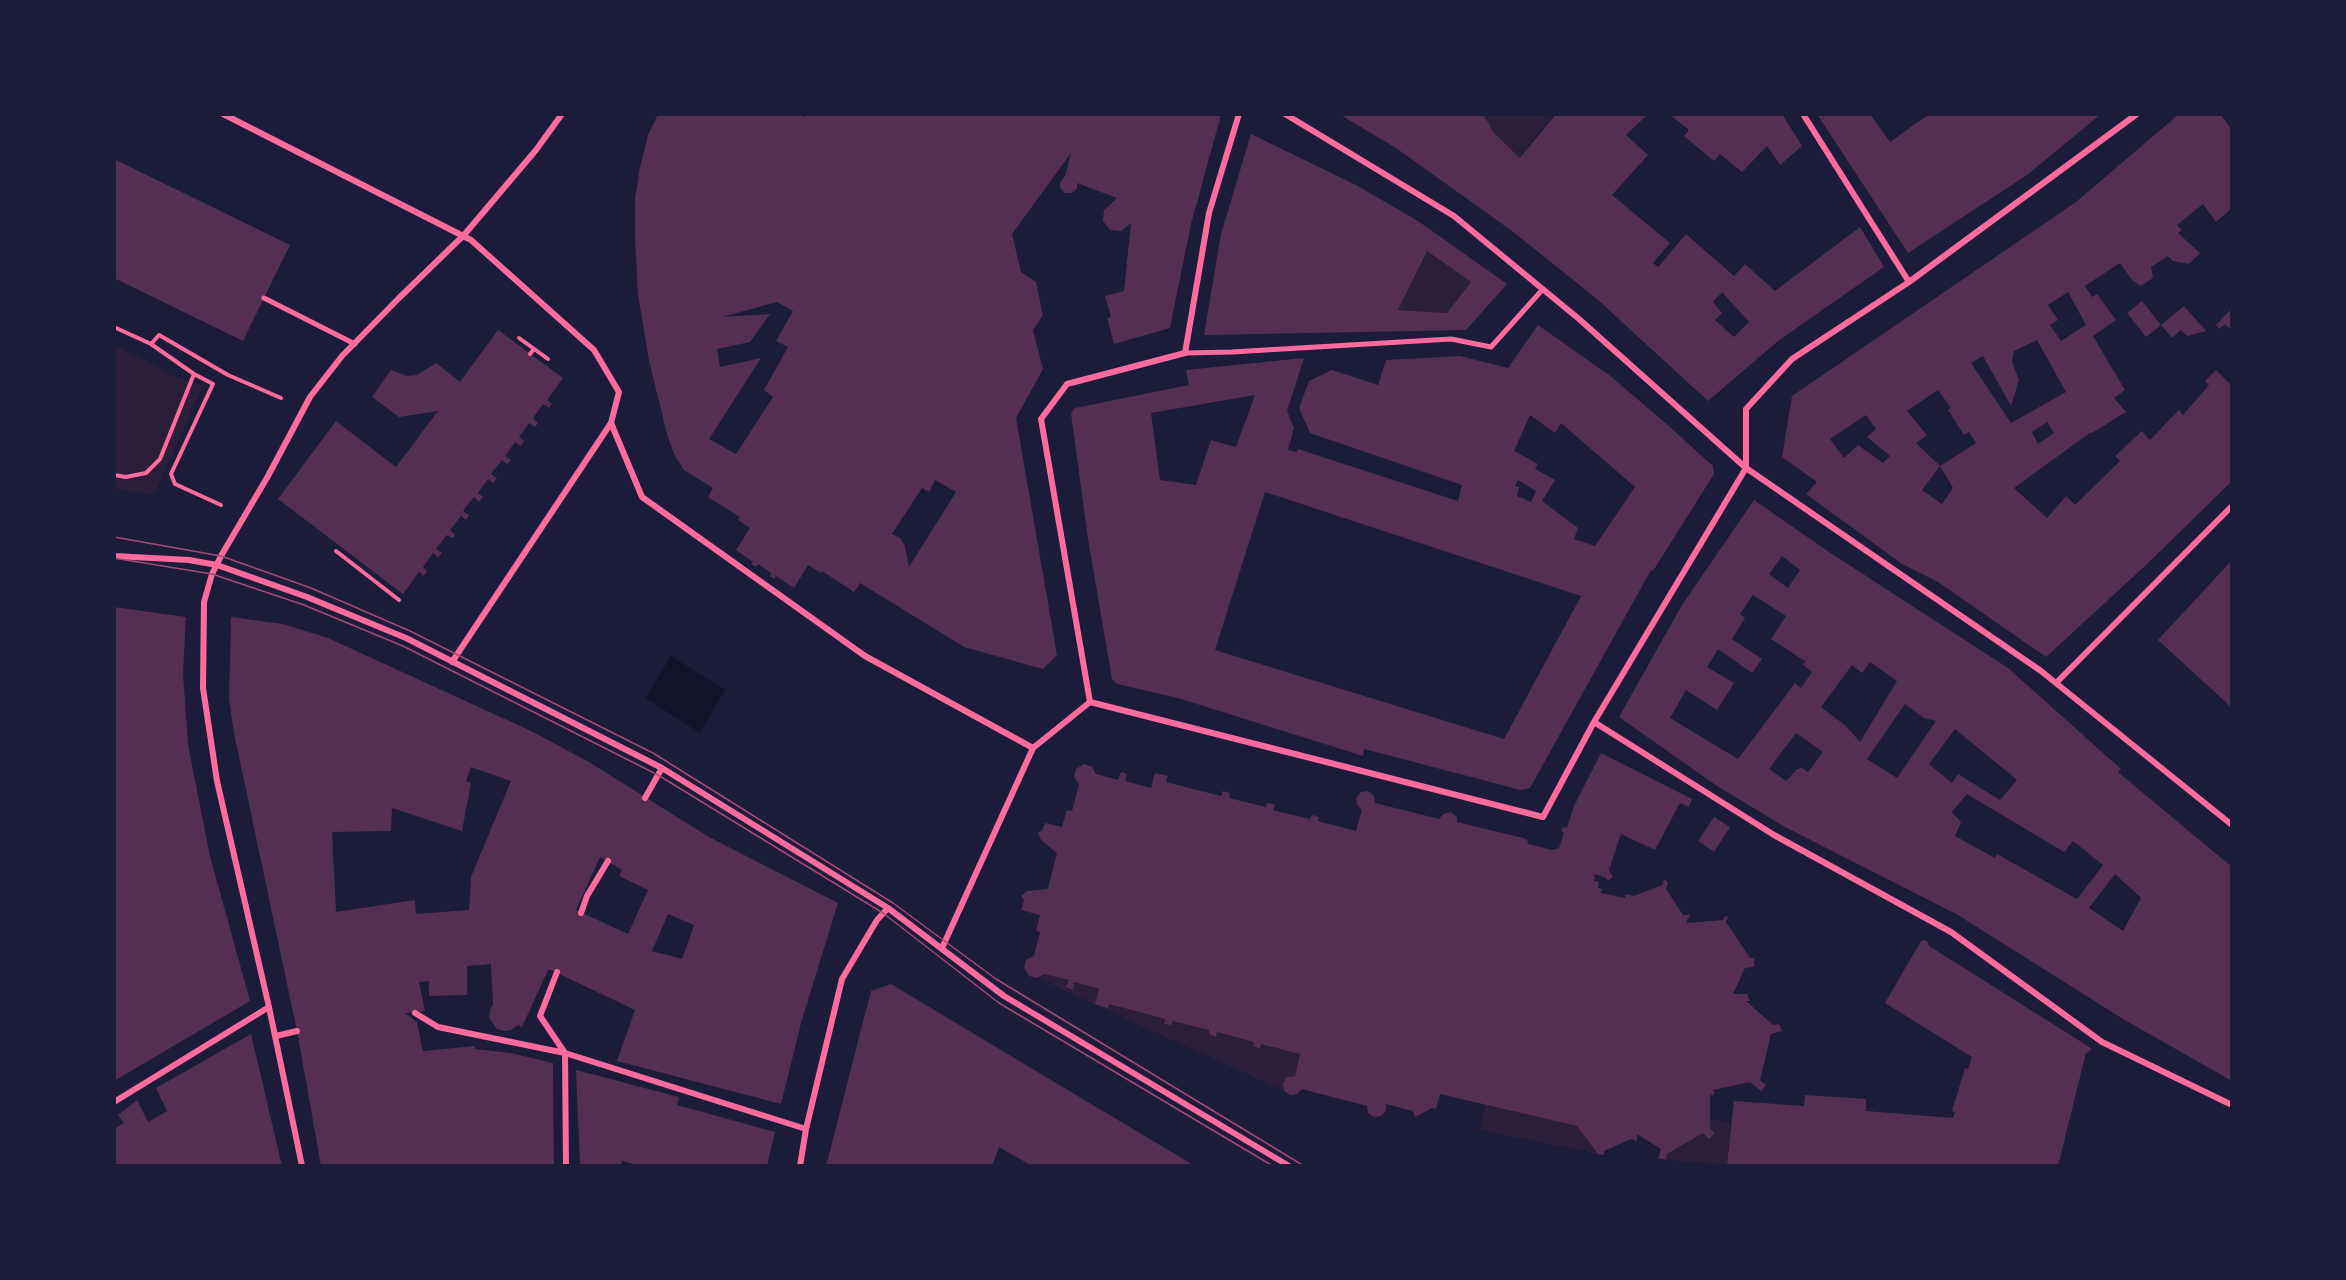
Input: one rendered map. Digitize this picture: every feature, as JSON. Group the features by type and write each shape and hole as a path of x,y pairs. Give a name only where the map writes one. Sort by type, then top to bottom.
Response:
{"street":[{"path":"223,114 464,235 594,350 619,392 610,423 452,662"},
{"path":"302,1166 276,1036 217,781 203,688 204,602 212,574 310,397 355,344 464,235 536,150 561,114"},
{"path":"1185,353 1209,213 1239,114"},
{"path":"1285,114 1454,216 1543,289 1746,468 2056,683 2232,825"},
{"path":"1803,114 1909,282"},
{"path":"1090,702 1544,817 1594,722 1746,468 1746,409 1792,359 1909,282 2137,114"},
{"path":"1090,702 1041,419 1067,384 1185,353 1451,339 1491,346 1543,289"},
{"path":"264,298 355,344"},
{"path":"610,423 642,497 865,656 1033,748"},
{"path":"2056,683 2232,506"},
{"path":"114,556 189,560 217,565 307,597 406,638 662,768 888,908 1004,996 1289,1166"},
{"path":"942,948 1033,748 1090,702"},
{"path":"1594,722 1774,835 1951,932 2102,1042 2232,1105"},
{"path":"645,798 662,768"},
{"path":"581,912 587,896 608,861"},
{"path":"800,1166 806,1129 842,979 877,920 888,908"},
{"path":"557,972 540,1016 565,1053 566,1166"},
{"path":"114,1102 269,1007"},
{"path":"416,1013 438,1027 565,1053 806,1129"},
{"path":"276,1036 297,1031"}],"path":[{"path":"114,327 151,344 194,374 213,384 171,474 175,484 245,516"},
{"path":"151,344 159,335 228,375 304,407"},
{"path":"519,338 548,359"},
{"path":"530,354 534,349"},
{"path":"114,475 126,477 146,473 160,459 194,374"},
{"path":"336,551 399,600"},
{"path":"370,578 374,572"}],"shaded area":[{"path":"1483,114 1553,114 1520,158 1494,133"},
{"path":"1427,251 1471,282 1447,313 1398,310"},
{"path":"114,345 159,367 170,375 203,386 154,495 114,489"},
{"path":"671,656 725,690 700,733 646,698"},
{"path":"1044,974 1069,980 1066,987 1072,990 1074,982 1099,989 1096,1004 1108,1008 1109,1004 1165,1019 1164,1024 1171,1025 1172,1021 1209,1030 1209,1034 1216,1036 1217,1032 1254,1042 1253,1046 1260,1049 1261,1044 1300,1054 1295,1076 1286,1078 1283,1084 1284,1091 1037,978"},
{"path":"1485,1104 1577,1126 1598,1154 1480,1130"},
{"path":"1710,1120 1731,1122 1727,1165 1666,1160 1667,1154 1703,1133 1709,1139 1715,1133 1710,1129"}],"building":[{"path":"658,114 798,114 804,117 806,114 1221,115 1191,224 1170,328 1114,344 1107,318 1111,317 1105,296 1124,291 1131,223 1121,231 1110,230 1103,221 1104,210 1117,198 1077,183 1077,188 1072,193 1065,193 1060,188 1071,153 1012,234 1021,272 1036,282 1043,315 1033,330 1043,369 1016,418 1057,655 1043,669 964,647 860,583 854,592 822,571 821,573 808,565 794,588 776,576 774,579 770,576 771,573 758,564 756,567 751,564 753,562 736,550 750,528 738,520 740,517 708,497 713,488 684,470 675,456 668,438 649,361 638,294 635,237 635,199 648,135","holes":["777,302 793,311 776,341 788,347 764,390 773,397 736,454 709,439 761,358 720,367 717,349 750,342 770,314 722,317","935,480 956,492 909,567 905,546 900,538 892,534 922,488 929,492"]},
{"path":"1339,114 1483,114 1494,133 1520,158 1556,114 1648,114 1626,135 1648,155 1612,195 1670,243 1653,263 1658,267 1686,234 1734,276 1745,264 1775,291 1860,227 1884,267 1778,341 1708,401 1597,299 1512,231 1396,148","holes":["1722,292 1749,322 1734,337 1715,320 1722,313 1713,302"]},
{"path":"1669,114 1782,114 1802,146 1780,165 1767,146 1742,172 1720,154 1714,161 1684,136 1689,130"},
{"path":"1817,114 1870,114 1890,142 1929,114 2101,114 2027,175 1908,253"},
{"path":"2179,114 2220,114 2232,130 2232,208 2216,222 2203,204 2177,225 2182,230 2178,233 2200,253 2189,264 2173,261 2168,256 2151,267 2153,278 2141,286 2132,280 2120,263 2085,286 2092,297 2097,294 2116,320 2093,336 2125,390 2114,398 2126,412 2091,432 2014,488 2047,518 2066,496 2075,505 2120,461 2115,456 2142,431 2150,440 2179,410 2183,415 2209,385 2205,381 2216,370 2232,386 2232,481 2145,566 2046,657 1938,582 1902,564 1806,494 1817,482 1782,457 1792,396 2076,202","holes":["2068,292 2086,325 2061,341 2050,325 2058,320 2048,305","2037,340 2066,392 2011,423 1971,363 1983,356 2011,406 2019,380 2012,362 2014,351","1938,390 1951,408 1948,410 1964,435 1969,432 1976,443 1940,466 1916,443 1927,435 1907,411","1866,415 1876,429 1867,437 1890,456 1883,463 1858,445 1844,458 1830,439","2047,422 2054,433 2038,444 2032,432","1940,466 1953,488 1942,504 1922,490"]},
{"path":"1251,134 1356,185 1418,221 1507,284 1466,330 1204,335 1221,234","holes":["1427,251 1471,282 1447,313 1398,310"]},
{"path":"114,159 290,245 243,341 114,278"},
{"path":"2142,301 2161,325 2146,337 2127,313"},
{"path":"2184,306 2206,331 2187,336 2181,330 2172,338 2161,325"},
{"path":"2232,308 2232,331 2225,324 2219,329 2216,325"},
{"path":"1538,325 1609,375 1713,466 1714,474 1653,571 1651,570 1530,788 1521,790 1364,749 1363,756 1178,698 1117,684 1112,679 1088,539 1071,413 1075,408 1189,385 1186,370 1304,358 1287,411 1294,428 1288,450 1297,452 1298,449 1458,501 1462,485 1310,433 1299,408 1309,381 1332,370 1378,385 1386,360 1460,356 1508,368","holes":["1255,395 1236,447 1211,440 1196,485 1160,480 1151,413","1530,415 1555,433 1561,423 1635,487 1595,546 1574,539 1578,528 1542,501 1555,480 1535,469 1538,464 1514,451","1518,480 1536,491 1531,502 1517,496 1519,487 1515,486","1265,492 1581,596 1504,739 1215,650"]},
{"path":"498,330 563,378 547,400 552,404 549,408 543,404 533,418 538,423 535,427 529,423 519,437 524,441 521,446 515,442 505,456 511,460 507,464 502,460 491,474 497,478 493,483 488,479 478,493 483,497 479,502 474,497 463,511 469,515 466,520 461,516 450,530 455,535 452,538 447,535 436,549 442,553 438,557 433,553 423,567 427,571 424,576 419,572 403,594 278,499 336,421 396,467 438,411 399,417 372,397 391,370 407,376 417,375 436,363 460,382"},
{"path":"1754,500 1829,552 2008,668 2121,769 2118,772 2232,867 2232,1081 2123,1019 1958,915 1785,827 1717,786 1619,717 1682,605","holes":["1782,556 1800,570 1788,588 1769,574","1753,595 1786,616 1771,639 1806,662 1802,664 1812,672 1801,688 1795,683 1738,759 1670,718 1686,690 1717,710 1734,683 1707,667 1718,649 1752,673 1762,659 1732,639 1745,618 1740,614","1870,662 1897,681 1860,742 1846,726 1821,707 1852,665 1862,673","1905,704 1924,718 1936,721 1897,778 1867,759","1955,729 2017,780 2000,800 1958,774 1952,783 1929,764","1796,733 1823,752 1808,772 1802,768 1797,769 1786,781 1769,769","1967,794 2064,852 2073,841 2103,865 2077,899 1997,854 1995,858 1955,836 1961,822 1952,812","2115,874 2141,898 2123,931 2089,908"]},
{"path":"2232,560 2232,708 2158,640"},
{"path":"114,607 186,617 183,673 188,745 210,856 250,1001 114,1081"},
{"path":"231,617 283,624 328,638 531,731 589,762 709,837 838,903 801,1023 781,1104 617,1061 635,1010 551,970 548,970 522,1027 518,1025 505,1031 497,1029 489,1018 493,1004 491,964 467,966 467,995 429,996 429,981 419,982 425,1011 405,1013 417,1022 423,1051 475,1046 475,1049 511,1053 553,1063 554,1166 321,1166 297,1031 234,733 229,699","holes":["471,767 511,781 471,877 469,910 416,914 415,900 336,912 332,832 391,831 392,808 462,831 471,783 466,781","600,857 622,870 619,876 648,890 628,934 576,910","668,914 694,925 682,959 652,951"]},
{"path":"1601,753 1692,799 1689,807 1680,803 1655,850 1621,834 1609,870 1613,877 1608,881 1595,874 1594,881 1599,882 1598,888 1602,889 1601,893 1625,898 1626,894 1634,896 1662,885 1664,879 1668,882 1666,889 1683,915 1690,915 1686,923 1723,920 1725,916 1728,917 1726,922 1750,958 1754,958 1754,967 1745,968 1733,994 1747,994 1750,1001 1746,1001 1773,1025 1779,1024 1782,1031 1771,1034 1760,1080 1766,1085 1761,1091 1750,1082 1713,1090 1715,1093 1712,1096 1710,1094 1710,1129 1715,1133 1709,1139 1703,1133 1667,1154 1666,1160 1658,1158 1661,1149 1637,1134 1637,1141 1631,1139 1604,1151 1604,1155 1598,1154 1577,1126 1440,1094 1436,1109 1432,1108 1415,1117 1413,1111 1386,1104 1386,1111 1381,1116 1374,1117 1368,1113 1367,1106 1302,1089 1297,1094 1290,1095 1284,1091 1283,1084 1286,1077 1295,1076 1300,1054 1261,1044 1260,1049 1253,1046 1254,1042 1217,1032 1216,1037 1209,1034 1209,1030 1172,1021 1172,1025 1164,1024 1165,1019 1109,1004 1108,1008 1095,1004 1099,989 1074,982 1073,990 1066,987 1069,980 1044,974 1037,978 1029,976 1024,968 1026,960 1034,956 1040,932 1036,930 1040,915 1021,910 1024,900 1021,896 1027,891 1048,889 1057,853 1041,840 1038,832 1042,831 1045,823 1062,827 1067,810 1072,811 1079,784 1074,777 1076,769 1084,764 1092,767 1096,774 1118,780 1121,772 1127,774 1125,781 1151,788 1155,773 1168,776 1166,782 1221,796 1223,791 1230,793 1229,798 1266,807 1267,803 1275,805 1273,810 1310,819 1312,815 1319,817 1318,821 1356,831 1362,810 1357,805 1356,798 1361,792 1368,791 1374,796 1375,803 1439,819 1443,814 1451,812 1457,817 1457,822 1527,839 1528,844 1552,850 1559,848 1564,833 1561,831 1563,827 1567,828 1574,806"},
{"path":"1714,817 1730,827 1714,852 1698,841"},
{"path":"1925,940 1929,946 2091,1048 2086,1053 2058,1166 1727,1165 1734,1101 1804,1106 1805,1095 1866,1099 1866,1111 1953,1118 1955,1112 1952,1111 1965,1068 1968,1069 1972,1057 1885,1003 1921,941"},
{"path":"891,984 1195,1166 1032,1166 999,1147 992,1166 826,1166 871,991"},
{"path":"251,1034 282,1166 114,1166 114,1129 124,1123 118,1115 137,1100 148,1122 167,1111 156,1088"},
{"path":"576,1070 679,1097 677,1105 775,1132 767,1166 641,1166 622,1161 621,1166 580,1166"}],"tram line":[{"path":"114,537 221,556 311,588 410,631 653,753 893,903 996,979 1304,1166"},
{"path":"114,558 212,574 304,605 403,646 658,775 883,913 999,1003 1273,1166"}]}
